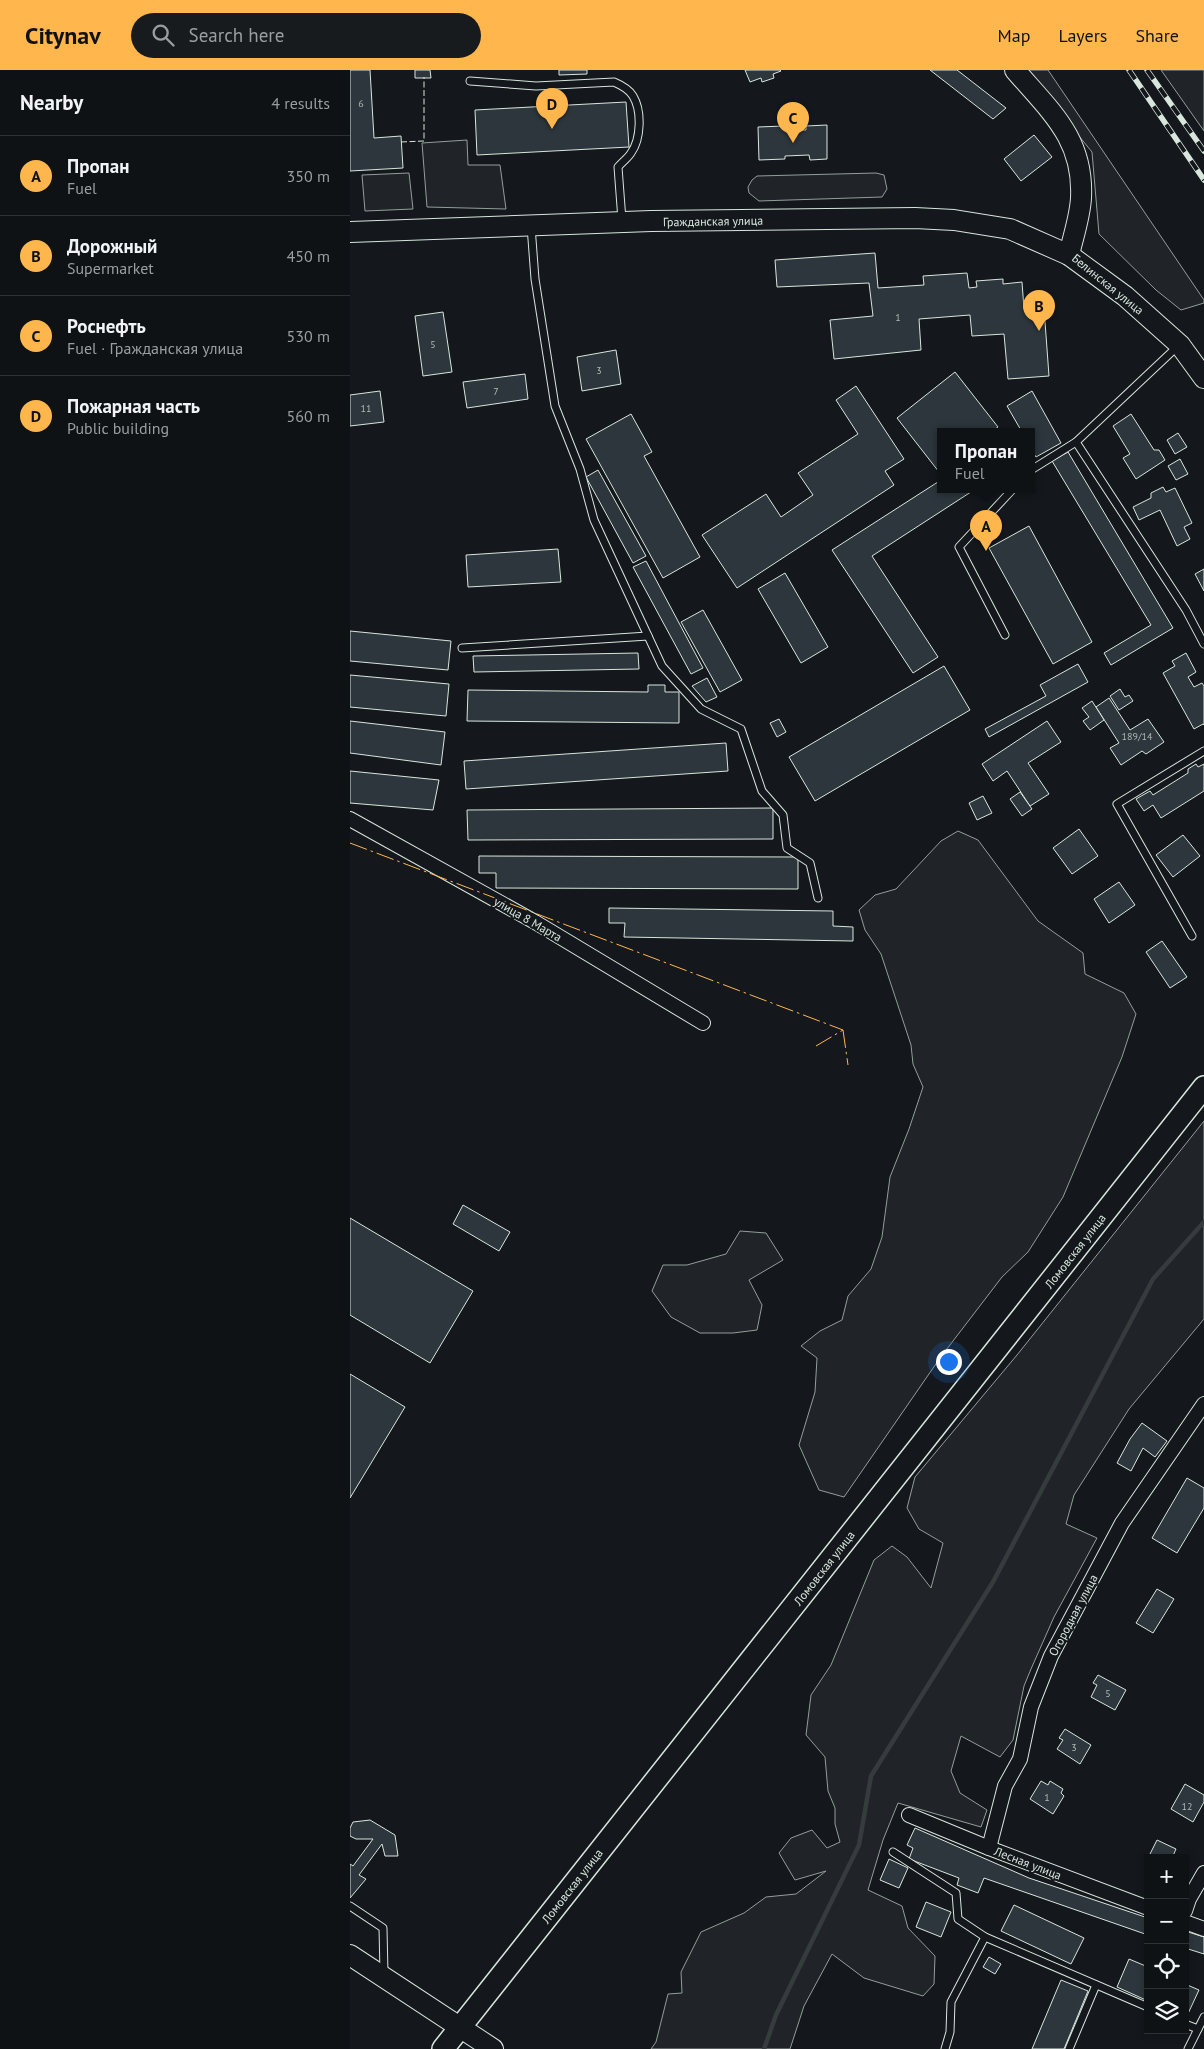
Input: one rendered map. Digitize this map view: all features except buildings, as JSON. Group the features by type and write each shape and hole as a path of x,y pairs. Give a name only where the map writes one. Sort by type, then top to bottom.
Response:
{"main road":[{"name":"Белинская улица","path":"1015,70 1058,119 1072,144 1080,168 1081,200 1070,255 1125,296 1180,345 1204,378"},
{"name":"Гражданская улица","path":"350,232 622,222 915,218 954,220 1010,230 1070,255"},
{"name":"Ломовская улица","path":"443,2049 1204,1087"},
{"path":"350,1955 492,2049"}],"street":[{"name":"улица 8 Марта","path":"350,819 535,922 702,1023"},
{"name":"Огородная улица","path":"989,1848 1005,1786 1020,1759 1031,1707 1051,1656 1122,1523 1204,1404"},
{"name":"Лесная улица","path":"909,1815 989,1848 1144,1906"},
{"path":"1189,1899 1204,1873"},
{"path":"1189,1923 1204,1929"}],"lane":[{"path":"470,81 536,86 614,82 628,90 633,95 637,106 639,123 638,139 632,152 618,167 622,222"},
{"path":"531,226 535,279 555,406 580,469 594,520 662,666 700,708 741,729 762,791 783,816 788,848 810,863 818,898"},
{"path":"1035,468 1076,442 1180,345"},
{"path":"1076,442 1186,610 1204,644"},
{"path":"1005,635 959,547 1009,493"},
{"path":"462,648 648,636"},
{"path":"1192,936 1117,804 1204,751"},
{"path":"893,1852 956,1893 958,1919 985,1937 1144,2006"},
{"path":"350,1906 383,1928 384,1979"},
{"path":"945,2049 950,2032 951,2002 985,1937"},
{"path":"1069,2049 1096,1985"},
{"path":"1188,2049 1204,2017"},
{"path":"1189,2026 1198,2029"}],"shaded area":[{"path":"1025,70 1048,70 1204,300 1204,303 1181,310 1156,290 1099,234 1092,152"},
{"path":"1161,70 1204,70 1204,131"},
{"path":"467,140 468,165 500,165 506,209 427,207 422,143"},
{"path":"409,173 413,209 365,211 362,175"},
{"path":"876,173 884,175 887,189 882,197 759,201 749,193 748,187 757,176"},
{"path":"958,831 978,840 1038,921 1083,953 1085,974 1124,993 1136,1014 1122,1057 1063,1197 1028,1252 1002,1277 940,1358 844,1497 819,1490 799,1445 815,1392 817,1358 801,1346 820,1331 842,1320 848,1296 871,1269 882,1237 890,1177 923,1087 913,1064 911,1045 881,954 865,930 859,910 875,895 896,889 941,841"},
{"path":"1204,1121 1204,1319 1129,1409 1074,1495 1066,1524 1097,1538 1054,1617 1031,1669 1024,1686 1013,1740 1000,1757 961,1736 951,1771 960,1793 987,1810 981,1827 898,1803 883,1840 868,1890 902,1906 908,1928 935,1956 934,1984 923,1996 864,1978 832,1954 804,2006 790,2049 651,2049 656,2042 668,1994 682,1993 681,1972 701,1932 744,1913 766,1897 796,1894 826,1871 795,1880 779,1853 791,1838 812,1830 827,1848 840,1842 835,1824 835,1808 828,1791 825,1757 806,1735 811,1695 831,1665 874,1560 892,1546 907,1557 931,1588 943,1543 919,1529 907,1508 915,1477 1017,1355"},
{"path":"740,1231 766,1233 783,1260 749,1280 762,1305 757,1330 733,1333 700,1333 671,1317 652,1291 663,1265 687,1265 726,1254"}],"waterway":[{"path":"764,2049 776,2015 859,1845 871,1776 993,1582 1153,1279 1204,1222"}],"railway":[{"path":"1129,70 1204,180"},
{"path":"1147,70 1204,151"}],"fence":[{"path":"401,142 424,141 424,77"}],"power":[{"path":"350,843 843,1030"},
{"path":"843,1030 848,1065"},
{"path":"816,1046 843,1030"}],"place":[{"name":"Пожарная часть","path":"552,129"},
{"name":"Роснефть","path":"793,143"},
{"name":"Дорожный","path":"1039,331"},
{"name":"Пропан","path":"986,551"}]}
